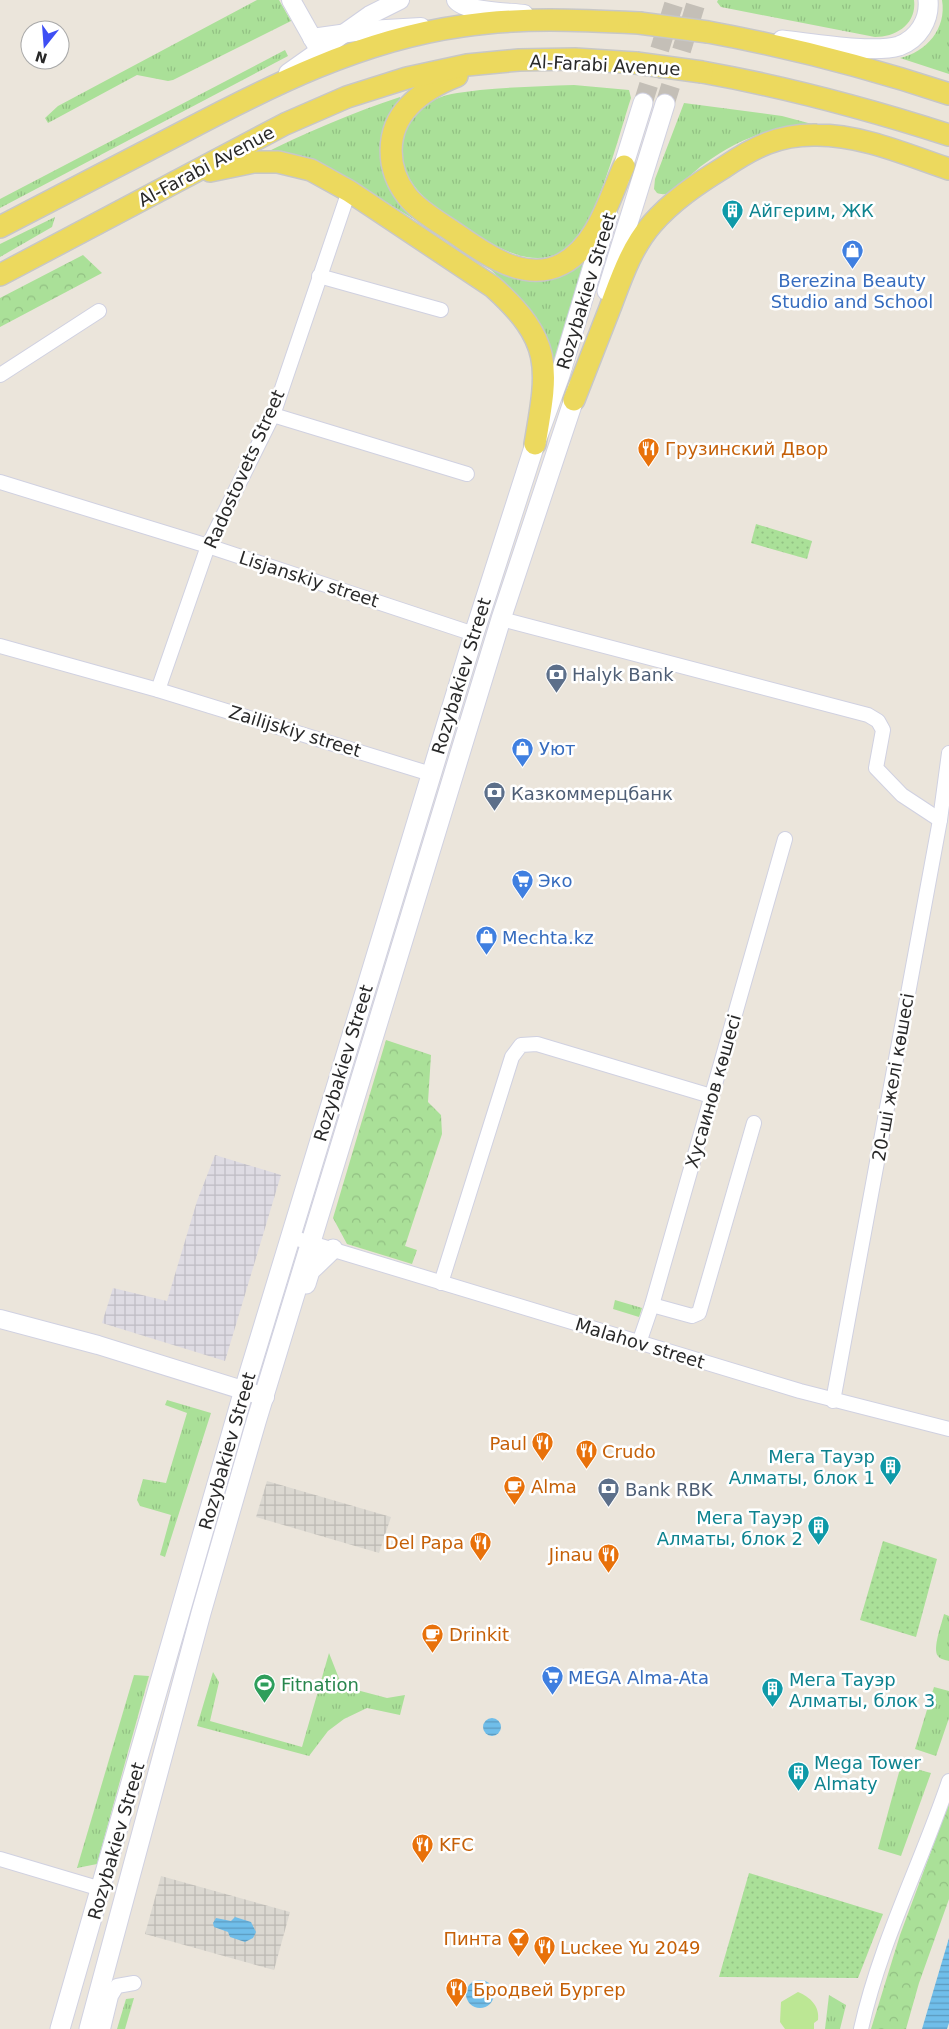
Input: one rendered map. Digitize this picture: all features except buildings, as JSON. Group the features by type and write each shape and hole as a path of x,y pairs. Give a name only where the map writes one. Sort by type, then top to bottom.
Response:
{"main road":[{"path":"0,227 267,88 332,60 396,39 461,26 516,20 576,20 639,23 708,32 885,49 900,46 913,38 922,29 927,16 928,0"},
{"path":"708,32 771,44 841,61 949,94"},
{"name":"Al-Farabi Avenue","path":"0,276 284,124 347,97 407,78 467,65 519,60 575,59 636,63 702,72 763,83 830,99 949,135"},
{"path":"519,60 456,76 426,92 401,115 394,129 391,163 397,181 408,197 439,222 497,260 511,266 527,269 545,269 561,265 575,256 588,242 598,225 624,166"},
{"name":"Rozybakiev Street","path":"60,2029 244,1390 474,634 535,444 560,375 643,103"},
{"name":"Rozybakiev Street","path":"89,2029 203,1605 310,1243 501,619 574,400 665,104"},
{"path":"574,400 626,266 642,237 668,207 695,186 745,153 764,143 789,136 818,135 850,139 882,147 949,169"},
{"path":"188,176 254,162 278,162 311,170 349,190 493,287 514,306 528,324 537,340 544,373 544,390 535,444"},
{"path":"273,1369 295,1319 310,1270 333,1250"}],"street":[{"path":"291,0 316,44"},
{"path":"267,88 316,44 344,33 370,15 400,0"},
{"path":"456,0 466,7 576,20"},
{"path":"344,33 369,30 461,26"},
{"name":"Radostovets Street","path":"158,690 208,546 273,415 349,190"},
{"path":"319,276 442,310"},
{"path":"0,375 99,311"},
{"path":"273,415 467,474"},
{"name":"Lisjanskiy street","path":"0,482 208,546 474,634"},
{"path":"501,619 868,715 878,721 883,730 876,768 902,795 940,820"},
{"name":"Zailijskiy street","path":"0,646 158,690 431,774"},
{"name":"20-ші желі көшесі","path":"833,1401 940,820 949,753"},
{"name":"Хусаинов көшесі","path":"639,1344 652,1305 785,839"},
{"path":"441,1283 512,1057 521,1045 537,1044 711,1096"},
{"path":"652,1305 692,1316 700,1313 754,1123"},
{"name":"Malahov street","path":"291,1237 639,1344 833,1401 949,1429"},
{"path":"0,1319 98,1345 264,1397"},
{"path":"861,2029 866,2008 905,1896 949,1782"},
{"path":"0,1859 101,1889"},
{"path":"103,2029 111,1996 117,1986 134,1983"}],"shaded area":[{"path":"215,1155 281,1175 225,1361 102,1323 113,1288 167,1301 197,1201"},
{"path":"267,1481 391,1517 379,1553 256,1517"},
{"path":"161,1876 290,1912 274,1970 145,1934"}],"green space":[{"path":"257,0 279,0 291,21 173,80 168,81 137,75 48,123 45,118 58,106"},
{"path":"718,0 914,0 914,8 909,22 904,28 890,35 875,37 721,7 717,2"},
{"path":"942,0 949,0 949,74 900,58 918,50 933,38 941,20 943,11"},
{"path":"285,50 288,56 0,208 0,199"},
{"path":"574,85 629,90 631,98 606,177 589,219 569,247 556,255 542,258 528,257 500,248 447,215 420,192 409,178 402,160 404,134 415,114 431,101 452,94 480,90"},
{"path":"400,97 402,204 427,227 336,172 259,156 328,124"},
{"path":"684,103 782,116 812,124 782,128 742,141 704,164 671,191 665,194 657,193 654,189 655,179"},
{"path":"55,217 52,227 0,257 0,244"},
{"path":"83,255 102,273 0,327 0,298"},
{"path":"584,260 552,375 550,348 541,325 517,294 489,268 515,278 539,281 562,276"},
{"path":"756,524 812,541 807,559 751,543"},
{"path":"386,1040 431,1055 428,1102 441,1115 442,1134 405,1246 417,1250 412,1264 347,1244 333,1218"},
{"path":"615,1300 642,1308 639,1317 613,1309"},
{"path":"167,1400 211,1413 165,1557 160,1555 171,1515 140,1506 137,1500 143,1479 166,1483 187,1413 165,1405"},
{"path":"883,1541 937,1559 916,1637 860,1620"},
{"path":"944,1614 949,1616 949,1661 940,1658 936,1653"},
{"path":"329,1653 340,1681 353,1689 387,1698 405,1695 400,1715 367,1708 344,1719 328,1731 309,1756 197,1726 213,1672 219,1682 210,1721 302,1747"},
{"path":"134,1675 149,1676 97,1864 77,1868"},
{"path":"934,1687 949,1691 949,1718 936,1756 915,1749"},
{"path":"901,1765 931,1773 901,1856 878,1849"},
{"path":"949,1803 949,1899 919,1983 906,2029 871,2029 900,1935"},
{"path":"749,1873 883,1914 858,1978 719,1977"},
{"path":"798,1992 810,1999 816,2006 818,2020 814,2023 814,2029 785,2029 780,2022 781,2002"},
{"path":"829,1995 846,2005 840,2029 825,2029"},
{"path":"134,1998 125,2029 117,2029 126,1999"}],"water":[{"path":"488,1718 496,1718 501,1723 499,1734 488,1736 483,1731 483,1723"},
{"path":"235,1917 251,1922 256,1932 253,1938 245,1942 230,1937 228,1932 214,1927 213,1923 216,1918 231,1921"},
{"path":"949,1938 949,2023 947,2029 922,2029"},
{"path":"480,1980 490,1984 494,1994 490,2004 480,2008 470,2004 466,1994 470,1984"}],"tunnel":[{"path":"643,103 675,0"},
{"path":"665,104 697,0"}],"place":[{"name":"Айгерим, ЖК","path":"733,229"},
{"name":"Berezina Beauty Studio and School","path":"852,269"},
{"name":"Грузинский Двор","path":"649,467"},
{"name":"Halyk Bank","path":"556,693"},
{"name":"Уют","path":"523,767"},
{"name":"Казкоммерцбанк","path":"495,812"},
{"name":"Эко","path":"522,899"},
{"name":"Mechta.kz","path":"486,956"},
{"name":"Paul","path":"543,1462"},
{"name":"Crudo","path":"586,1470"},
{"name":"Мега Тауэр Алматы, блок 1","path":"891,1485"},
{"name":"Alma","path":"515,1505"},
{"name":"Bank RBK","path":"609,1508"},
{"name":"Мега Тауэр Алматы, блок 2","path":"819,1546"},
{"name":"Del Papa","path":"480,1561"},
{"name":"Jinau","path":"609,1573"},
{"name":"Drinkit","path":"433,1653"},
{"name":"MEGA Alma-Ata","path":"552,1696"},
{"name":"Fitnation","path":"265,1703"},
{"name":"Мега Тауэр Алматы, блок 3","path":"773,1708"},
{"name":"Mega Tower Almaty","path":"798,1791"},
{"name":"KFC","path":"423,1863"},
{"name":"Пинта","path":"518,1957"},
{"name":"Luckee Yu 2049","path":"544,1966"},
{"name":"Бродвей Бургер","path":"457,2008"}]}
